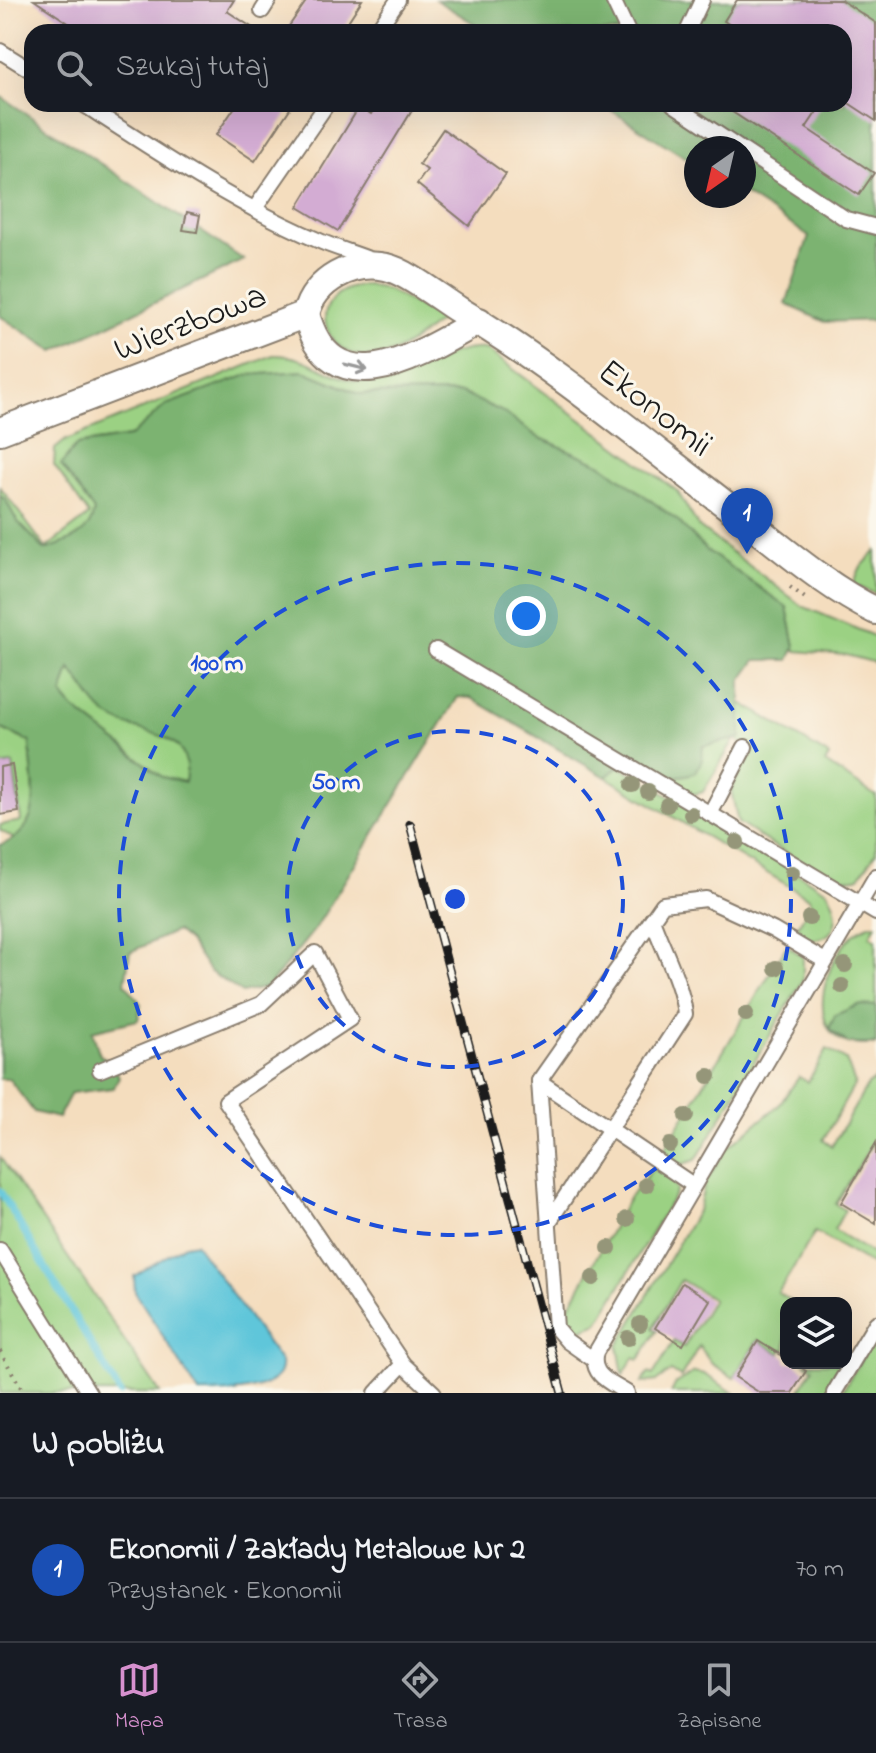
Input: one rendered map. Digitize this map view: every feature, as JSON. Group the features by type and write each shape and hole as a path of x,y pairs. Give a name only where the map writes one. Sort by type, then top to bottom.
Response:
{"street":[{"name":"Wierzbowa","path":"0,431 306,314 321,287 343,271 357,267 388,267"},
{"name":"Ekonomii","path":"388,267 479,321 571,384 824,579 876,611"},
{"path":"306,314 312,334 325,352 346,365 369,370 391,366 479,321"}],"lane":[{"path":"382,24 398,0"},
{"path":"613,0 624,24"},
{"path":"691,24 702,0"},
{"path":"0,51 24,66"},
{"path":"95,112 168,159 322,242 388,267"},
{"path":"256,207 321,112"},
{"path":"685,112 721,136"},
{"path":"756,159 846,219 876,227"},
{"path":"436,650 876,913"},
{"path":"710,814 745,747"},
{"path":"594,1360 693,1185 876,876"},
{"path":"621,1391 597,1372 594,1360 567,1341 556,1328 539,1081 663,904 706,899 773,930 825,961"},
{"path":"549,1222 685,1014 682,990 669,967 652,919"},
{"path":"100,1070 261,1004 315,953 350,1019 226,1101 403,1364 434,1393"},
{"path":"539,1081 693,1185"},
{"path":"0,1250 89,1393"},
{"path":"834,1393 876,1323"},
{"path":"376,1393 403,1364"}],"path":[{"path":"0,1351 24,1393"}],"green space":[{"path":"436,0 876,0 876,320 825,322 786,304 809,236 756,202 756,136 684,136 684,156 614,112 852,112 852,24 475,24"},
{"path":"0,96 244,260 54,351 0,316"},
{"path":"368,285 388,290 442,320 396,352 366,357 348,352 334,342 327,328 326,314 332,300 346,290"},
{"path":"486,349 677,491 699,527 802,606 876,637 876,663 846,655 796,651 787,607 706,550 677,520 603,465 538,437 501,411 461,393 360,394 304,371 248,375 129,437 76,445 61,465 94,511 88,527 69,541 45,550 17,521 5,499 0,496 0,487 46,548 89,515 54,465 55,449 66,440 273,355 300,359 347,379 373,382 387,380 458,352"},
{"path":"304,371 360,394 461,393 501,411 538,437 603,465 677,520 706,550 787,607 795,647 789,660 756,660 741,681 741,738 703,746 702,760 696,772 687,775 664,774 635,760 619,766 606,777 471,698 458,697 315,929 268,987 242,993 209,971 189,942 176,931 130,952 125,983 141,1004 138,1020 92,1031 100,1055 113,1063 119,1077 113,1088 71,1093 58,1118 34,1112 9,1079 0,1079 0,845 15,838 25,828 31,816 34,788 30,742 0,728 0,496 5,499 17,521 45,550 69,541 88,527 94,511 61,465 77,445 129,437 166,405 248,375","holes":["70,669 110,717 174,743 182,752 186,764 185,782 162,777 73,708 62,695"]},
{"path":"876,551 876,594 853,585 860,568"},
{"path":"70,668 132,727 158,733 180,747 188,767 185,783 162,777 73,708 62,695"},
{"path":"719,689 829,756 825,763 876,796 876,853 859,877 847,878 815,869 738,823 731,790 751,749 735,739 703,792 682,792 664,779"},
{"path":"0,728 30,742 35,811 16,840 0,830 0,825 21,821 13,764 0,766"},
{"path":"619,766 827,891 836,913 832,931 817,939 794,933 811,903 809,898 606,777"},
{"path":"876,924 870,936 876,939 876,1045 852,1044 831,1032 824,1016 823,997 836,957 861,929"},
{"path":"787,945 803,957 803,980 696,1160 677,1166 664,1158 663,1152"},
{"path":"858,1005 876,1006 876,1044 849,1044 829,1029 835,1015"},
{"path":"827,1049 846,1060 855,1084 823,1140 832,1146 867,1086 876,1079 876,1137 836,1204 845,1210 834,1230 876,1256 876,1267 815,1232 778,1293 784,1297 780,1297 780,1354 758,1340 734,1378 711,1363 699,1346 681,1377 671,1371 657,1381 642,1383 649,1373 653,1375 674,1341 684,1347 713,1299 681,1280 653,1328 657,1331 639,1360 634,1358 623,1375 618,1346 699,1208 705,1183 727,1148 779,1105 799,1077 808,1082"},
{"path":"0,1157 160,1393 0,1393"},
{"path":"654,1167 674,1182 677,1191 598,1323 575,1332 561,1322 629,1198"},
{"path":"876,1334 876,1393 841,1393"},
{"path":"812,1369 841,1369 827,1393 798,1393"},
{"path":"694,1372 704,1374 734,1393 671,1393 676,1383"}],"water":[{"path":"195,1243 281,1362 280,1372 273,1380 251,1389 199,1393 135,1292 134,1276 185,1245"}],"building":[{"path":"34,0 234,0 227,11 247,24 70,24"},
{"path":"307,0 362,0 346,24 290,24"},
{"path":"737,0 841,0 876,23 876,121 852,105 852,24 729,24 724,21"},
{"path":"232,112 288,112 255,161 216,135"},
{"path":"356,112 411,112 338,231 298,207"},
{"path":"732,112 817,112 806,128 874,173 859,195"},
{"path":"443,129 506,174 469,226 417,184 427,170 419,164"},
{"path":"187,212 200,215 197,232 183,230"},
{"path":"12,765 19,812 0,815 0,767"},
{"path":"876,1143 876,1224 841,1203"},
{"path":"682,1283 710,1300 683,1345 655,1328"},
{"path":"758,1341 780,1354 780,1369 806,1371 792,1393 760,1393 735,1377"}],"waterway":[{"path":"0,1191 120,1393"}],"railway":[{"path":"410,824 562,1393"}],"place":[{"name":"Ekonomii / Zakłady Metalowe Nr 2","path":"747,554"}]}
